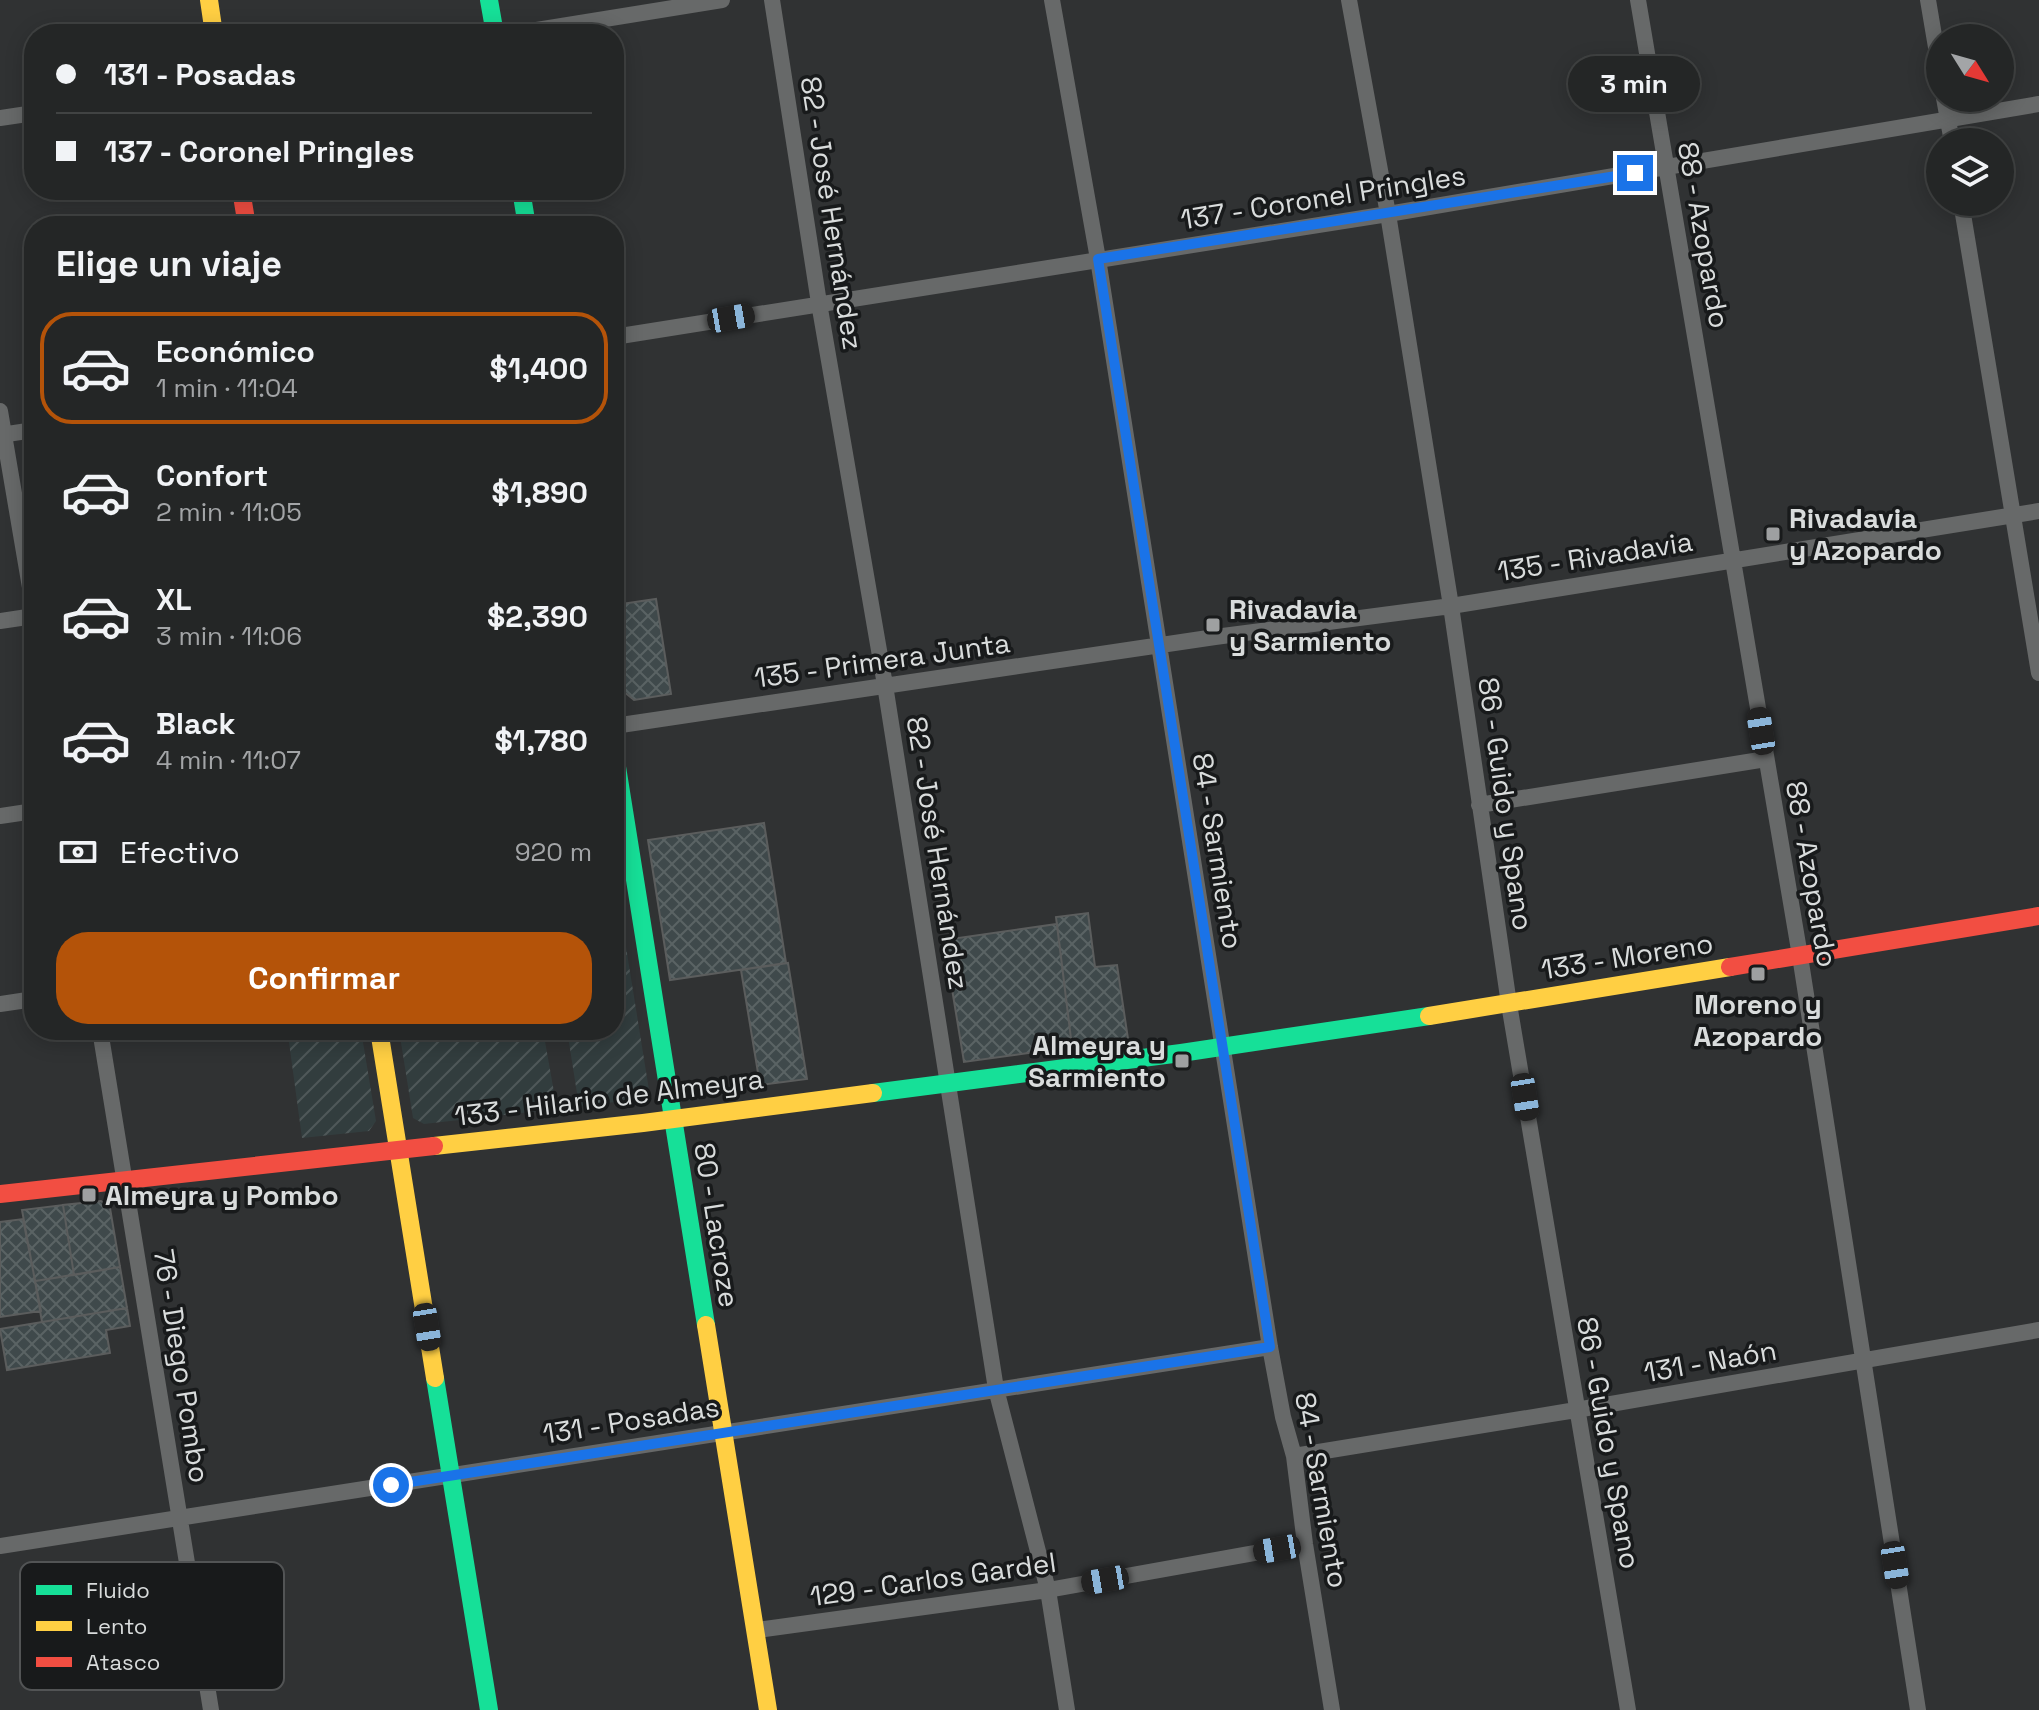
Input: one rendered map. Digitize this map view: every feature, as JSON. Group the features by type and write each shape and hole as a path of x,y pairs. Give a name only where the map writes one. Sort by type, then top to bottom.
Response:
{"street":[{"path":"209,0 213,24"},
{"path":"489,0 493,24"},
{"path":"574,24 722,0"},
{"name":"82 - José Hernández","path":"772,0 819,303 885,685 996,1389 1048,1590 1067,1710"},
{"name":"84 - Sarmiento","path":"1052,0 1098,259 1270,1347 1294,1456 1332,1710"},
{"name":"86 - Guido y Spano","path":"1349,0 1388,214 1451,606 1509,1004 1628,1710"},
{"name":"88 - Azopardo","path":"1638,0 1800,956 1918,1710"},
{"path":"1928,0 1932,24"},
{"name":"137 - Coronel Pringles","path":"624,335 1388,214 2039,104"},
{"path":"1947,112 1950,128"},
{"path":"0,118 24,114"},
{"path":"1963,216 2039,673"},
{"path":"0,411 24,558"},
{"path":"2,434 24,431"},
{"name":"135 - Rivadavia","path":"1158,646 1451,606 2039,511"},
{"path":"0,621 24,616"},
{"name":"135 - Primera Junta","path":"624,724 1158,646"},
{"path":"1479,805 1766,759"},
{"path":"0,816 24,812"},
{"name":"80 - Lacroze","path":"624,812 768,1710"},
{"name":"133 - Moreno","path":"1223,1047 1509,1004 2039,916"},
{"path":"0,1004 24,1000"},
{"name":"76 - Diego Pombo","path":"102,1040 188,1562"},
{"path":"381,1040 489,1710"},
{"name":"133 - Hilario de Almeyra","path":"0,1194 672,1119 1223,1047"},
{"name":"131 - Naón","path":"1294,1456 2039,1330"},
{"name":"131 - Posadas","path":"0,1546 1270,1347"},
{"name":"129 - Carlos Gardel","path":"757,1630 1048,1590 1305,1544"},
{"name":"76 - Diego Pombo","path":"208,1690 211,1710"}],"shaded area":[{"path":"624,935 649,1090 643,1099 579,1106 569,1040 624,1040"},
{"path":"289,1040 363,1040 376,1121 369,1131 302,1138"},
{"path":"401,1040 545,1040 557,1109 424,1124 413,1118"}],"building":[{"path":"656,599 671,694 634,700 624,692 624,604"},
{"path":"764,823 786,963 670,980 648,840"},
{"path":"1088,913 1095,967 1117,965 1128,1039 1072,1047 1056,917"},
{"path":"1057,924 1072,1047 964,1062 944,940"},
{"path":"788,963 807,1079 760,1085 741,970"},
{"path":"101,1201 110,1208 120,1267 74,1275 63,1205"},
{"path":"63,1205 74,1275 35,1281 22,1210"},
{"path":"23,1219 41,1311 0,1317 0,1222"},
{"path":"120,1267 127,1308 42,1322 35,1281"},
{"path":"127,1308 130,1326 106,1330 110,1353 7,1370 0,1329"}],"traffic: fast":[{"path":"489,0 493,24"},
{"path":"523,200 525,216"},
{"path":"624,811 706,1325"},
{"path":"873,1093 1181,1053 1429,1016"},
{"path":"435,1378 489,1710"}],"traffic: slow":[{"path":"209,0 213,24"},
{"path":"1429,1016 1730,967"},
{"path":"381,1040 435,1378"},
{"path":"434,1146 873,1093"},
{"path":"706,1325 768,1710"}],"traffic: jam":[{"path":"243,200 245,216"},
{"path":"1730,967 2039,916"},
{"path":"0,1194 434,1146"}],"place":[{"name":"Rivadavia y Azopardo","path":"1773,534"},
{"name":"Rivadavia y Sarmiento","path":"1213,625"},
{"name":"Moreno y Azopardo","path":"1758,974"},
{"name":"Almeyra y Sarmiento","path":"1182,1061"},
{"name":"Almeyra y Pombo","path":"89,1195"}],"route":[{"path":"391,1485 1270,1347 1098,259 1635,173"}]}
